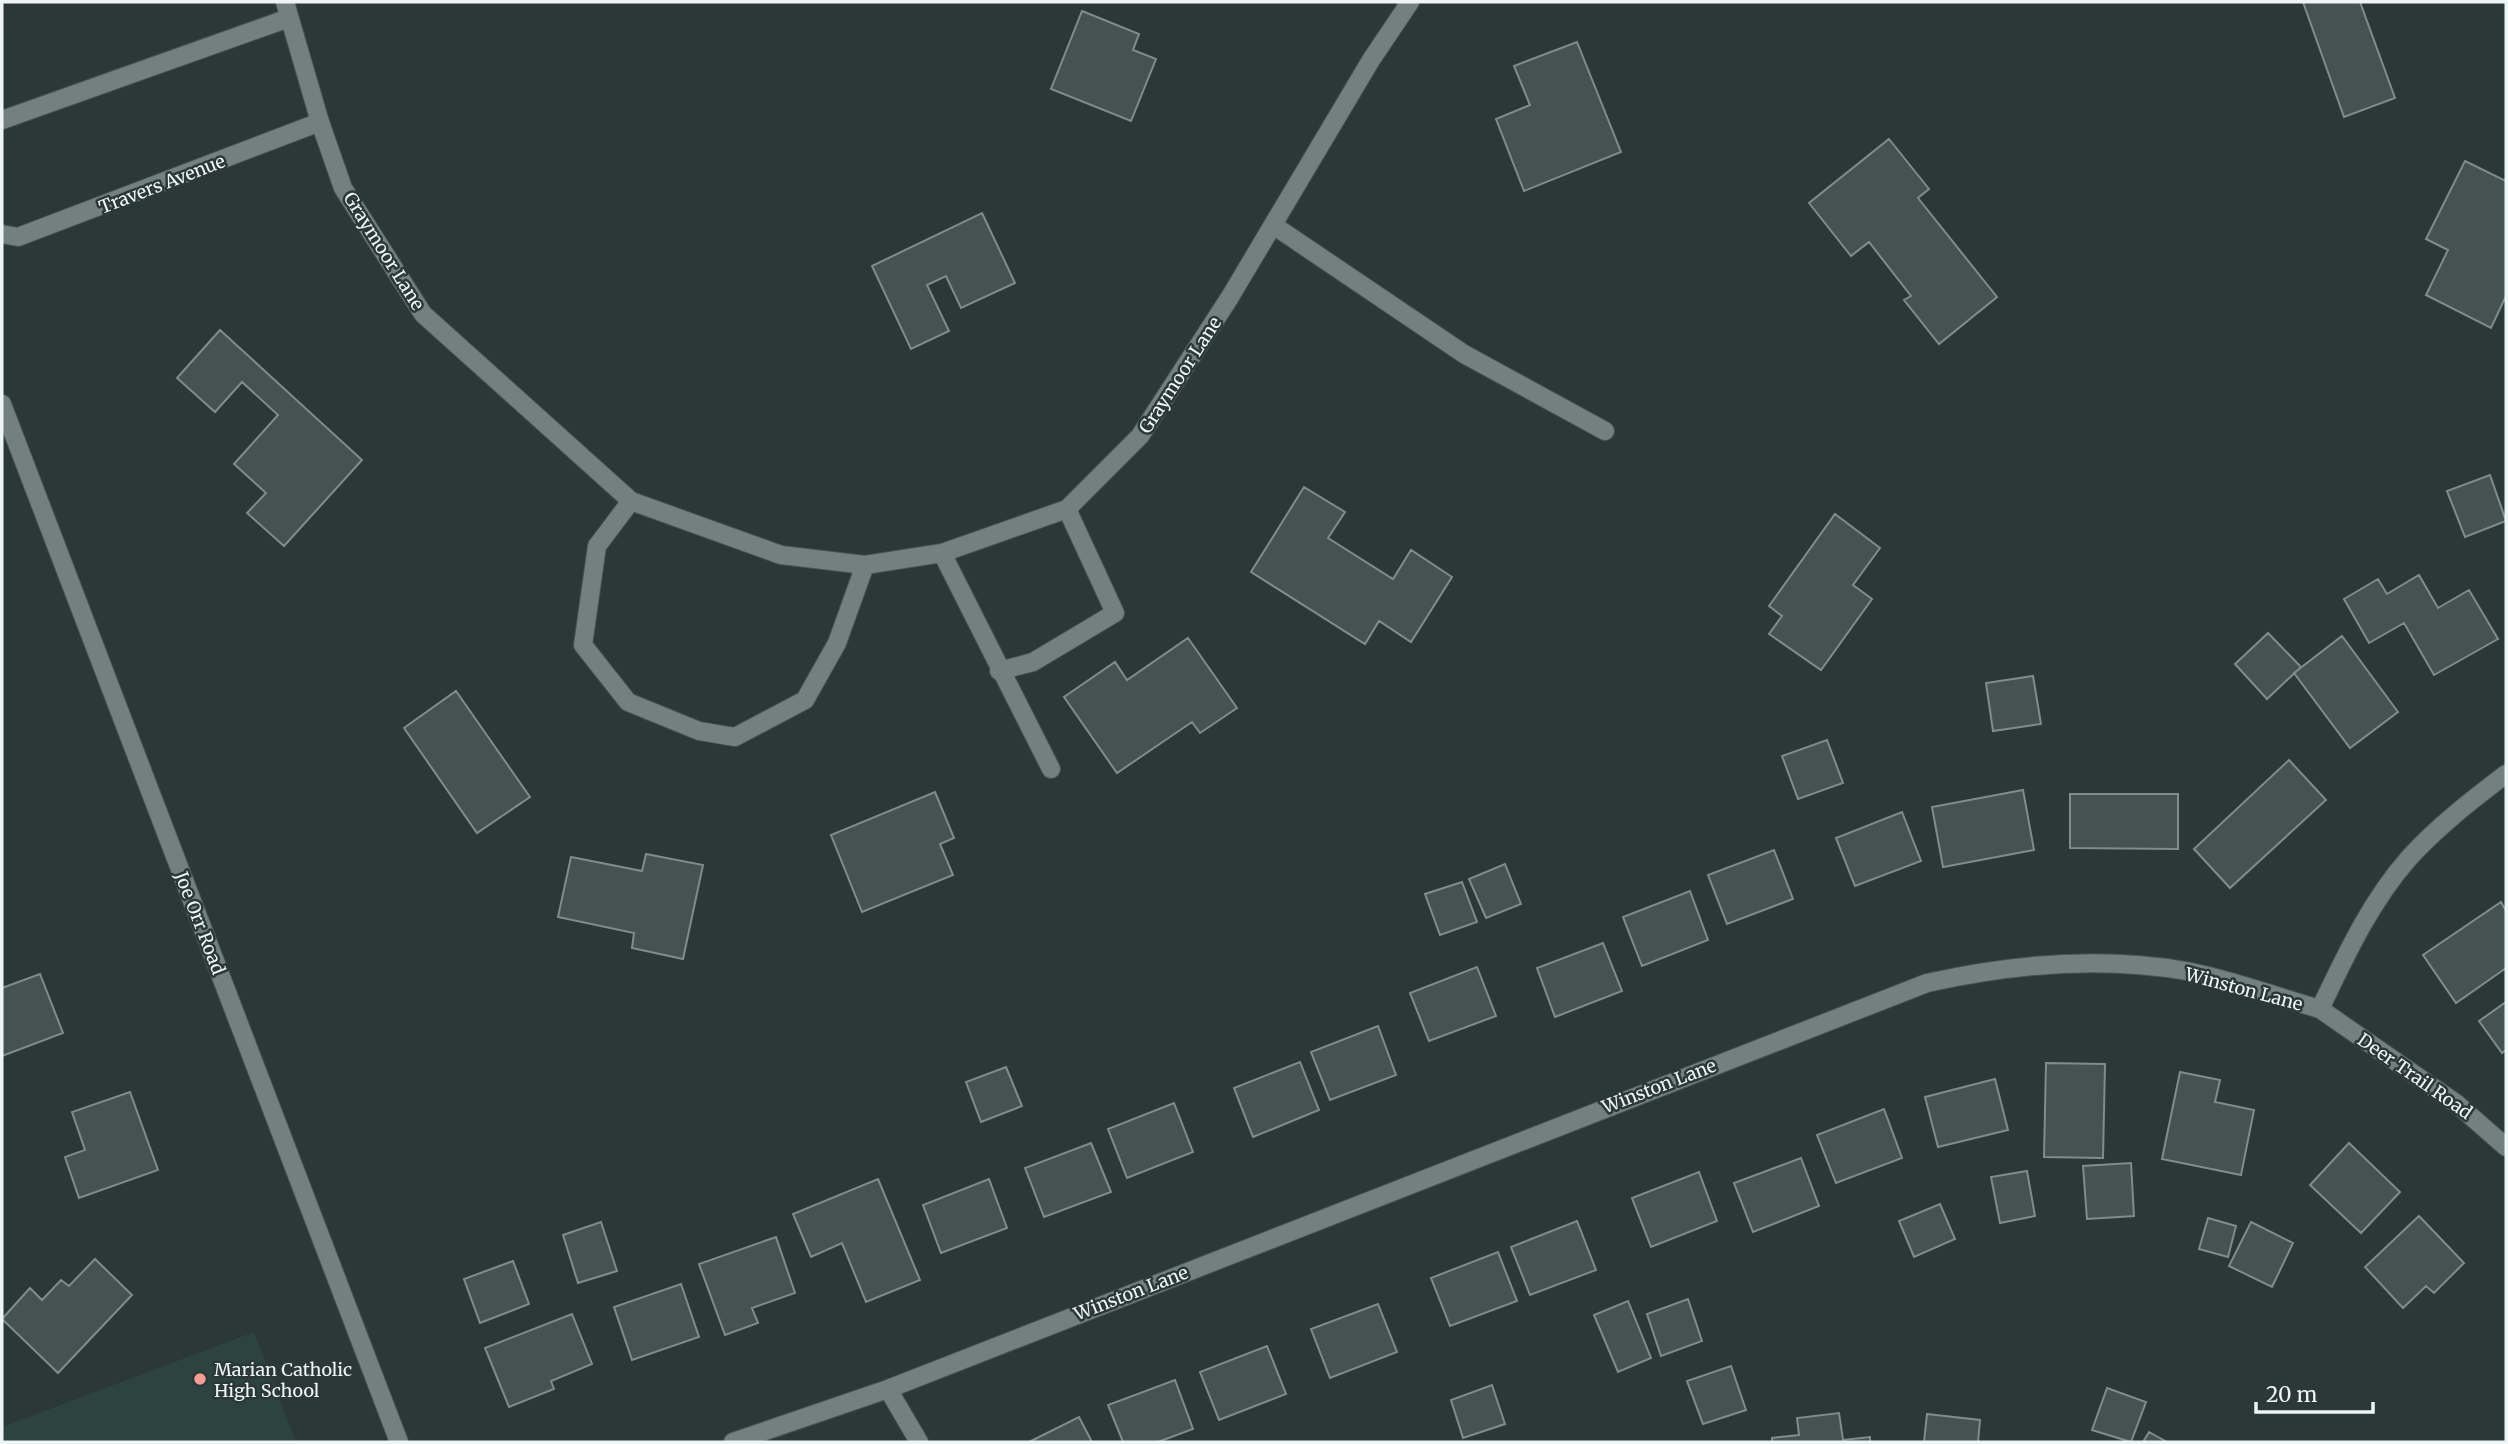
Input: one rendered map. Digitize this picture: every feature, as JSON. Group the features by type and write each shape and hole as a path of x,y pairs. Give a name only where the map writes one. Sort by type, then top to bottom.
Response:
{"street":[{"name":"Graymoor Lane","path":"287,10 320,122 343,188 424,314 631,501 781,555 865,565 942,553 1067,509 1140,436 1273,225 1371,60 1410,2"},
{"path":"2,120 287,10"},
{"name":"Travers Avenue","path":"2,234 18,237 320,122"},
{"path":"1273,225 1464,354 1605,431"},
{"name":"Joe Orr Road","path":"2,404 399,1442"},
{"path":"631,501 597,546 583,645 628,702 699,731 735,737 806,700 837,643 865,565"},
{"path":"999,671 1033,662 1115,613 1067,509"},
{"path":"942,553 999,671 1051,769"},
{"name":"Winston Lane","path":"733,1442 888,1389 1927,983 2014,966 2074,962 2187,971 2320,1009 2360,928 2409,859 2464,806 2506,774"},
{"name":"Deer Trail Road","path":"2320,1009 2457,1104 2506,1147"},
{"path":"888,1389 919,1442"}],"shaded area":[{"name":"Marian Catholic High School","path":"254,1332 296,1442 2,1442 2,1427"}],"building":[{"path":"2303,2 2360,2 2395,98 2344,117"},
{"path":"1082,11 1139,34 1133,50 1156,59 1131,121 1051,89"},
{"path":"1577,42 1621,152 1524,191 1496,119 1530,105 1514,66"},
{"path":"1889,139 1929,189 1918,198 1997,297 1939,344 1904,300 1911,296 1869,242 1851,256 1809,203"},
{"path":"2465,161 2506,181 2506,296 2491,328 2426,295 2448,250 2426,239"},
{"path":"982,213 1015,283 961,308 946,276 927,285 949,331 911,349 872,266"},
{"path":"220,330 362,460 284,546 247,513 266,493 234,464 278,415 242,382 215,412 177,378"},
{"path":"2490,475 2506,521 2465,537 2447,491"},
{"path":"1304,487 1345,512 1328,538 1393,579 1411,550 1452,577 1411,642 1379,621 1365,644 1251,572"},
{"path":"1835,514 1880,548 1853,585 1872,599 1821,670 1769,634 1782,616 1769,606"},
{"path":"2419,575 2438,608 2469,590 2498,639 2434,675 2404,623 2369,643 2344,599 2378,579 2387,594"},
{"path":"2268,633 2301,667 2267,699 2235,664"},
{"path":"2342,636 2398,712 2350,748 2294,673"},
{"path":"1188,638 1237,708 1200,733 1192,722 1117,773 1064,697 1115,662 1127,680"},
{"path":"2033,676 2041,724 1993,731 1986,683"},
{"path":"456,691 530,797 477,833 404,728"},
{"path":"1827,740 1843,783 1798,799 1782,756"},
{"path":"2289,760 2326,800 2230,888 2194,849"},
{"path":"2023,790 2034,850 1943,867 1932,807"},
{"path":"935,792 954,838 940,844 953,875 862,912 831,835"},
{"path":"2070,794 2178,794 2178,849 2070,848"},
{"path":"1902,812 1921,861 1855,886 1836,838"},
{"path":"1774,850 1793,899 1727,924 1708,875"},
{"path":"646,854 703,865 683,959 632,948 634,933 558,917 571,857 642,871"},
{"path":"1505,864 1521,904 1486,918 1469,879"},
{"path":"1462,882 1477,922 1440,935 1425,894"},
{"path":"1690,891 1708,940 1642,966 1623,917"},
{"path":"2501,902 2506,911 2506,968 2456,1003 2423,955"},
{"path":"1603,943 1622,991 1555,1017 1537,968"},
{"path":"1477,967 1496,1016 1429,1041 1410,993"},
{"path":"40,974 63,1033 2,1056 2,988"},
{"path":"2506,1002 2506,1050 2502,1053 2479,1021"},
{"path":"1378,1026 1396,1075 1330,1100 1311,1052"},
{"path":"1300,1062 1319,1110 1253,1137 1234,1088"},
{"path":"2046,1063 2105,1064 2103,1158 2044,1157"},
{"path":"1006,1067 1022,1106 981,1122 966,1082"},
{"path":"2180,1072 2220,1080 2215,1102 2254,1110 2241,1175 2162,1159"},
{"path":"1995,1079 2008,1130 1938,1147 1925,1097"},
{"path":"130,1092 158,1170 79,1198 65,1157 85,1150 72,1112"},
{"path":"1174,1103 1193,1152 1127,1178 1108,1129"},
{"path":"1884,1109 1902,1158 1836,1183 1817,1135"},
{"path":"1091,1143 1111,1192 1044,1217 1025,1168"},
{"path":"2349,1143 2400,1192 2361,1233 2310,1185"},
{"path":"1801,1158 1819,1206 1753,1232 1734,1183"},
{"path":"2131,1163 2134,1216 2087,1219 2083,1166"},
{"path":"2027,1171 2035,1216 2000,1223 1991,1177"},
{"path":"1699,1172 1717,1221 1651,1247 1632,1198"},
{"path":"878,1179 920,1280 866,1302 842,1243 811,1257 793,1214"},
{"path":"989,1179 1007,1228 941,1253 923,1205"},
{"path":"1940,1204 1955,1239 1914,1257 1899,1221"},
{"path":"2419,1216 2464,1263 2434,1293 2426,1286 2403,1308 2365,1267"},
{"path":"2208,1218 2236,1226 2228,1257 2199,1249"},
{"path":"1577,1221 1596,1270 1530,1295 1511,1247"},
{"path":"601,1222 617,1271 578,1283 563,1235"},
{"path":"2251,1222 2293,1243 2272,1287 2229,1266"},
{"path":"776,1237 795,1293 752,1308 758,1323 725,1335 699,1264"},
{"path":"1498,1252 1517,1301 1450,1326 1431,1278"},
{"path":"95,1259 132,1295 58,1373 2,1319 30,1288 42,1300 61,1280 69,1286"},
{"path":"513,1261 529,1304 480,1323 464,1279"},
{"path":"681,1284 699,1337 632,1360 614,1307"},
{"path":"1688,1299 1702,1341 1661,1356 1647,1314"},
{"path":"1628,1301 1651,1358 1618,1372 1594,1315"},
{"path":"1378,1304 1397,1352 1330,1378 1311,1329"},
{"path":"572,1314 592,1364 551,1381 554,1389 509,1407 485,1348"},
{"path":"1267,1346 1286,1394 1219,1420 1200,1372"},
{"path":"1731,1366 1746,1410 1703,1424 1687,1381"},
{"path":"1175,1380 1193,1429 1158,1442 1123,1442 1108,1405"},
{"path":"1492,1385 1505,1424 1463,1438 1451,1400"},
{"path":"2107,1388 2146,1402 2131,1442 2092,1430"},
{"path":"1839,1413 1843,1440 1870,1437 1870,1442 1772,1442 1772,1438 1799,1435 1797,1418"},
{"path":"1927,1414 1980,1420 1978,1442 1924,1442"},
{"path":"1079,1417 1092,1442 1029,1442"},
{"path":"2149,1432 2167,1442 2143,1442"}],"place":[{"name":"Marian Catholic High School","path":"200,1379"}]}
